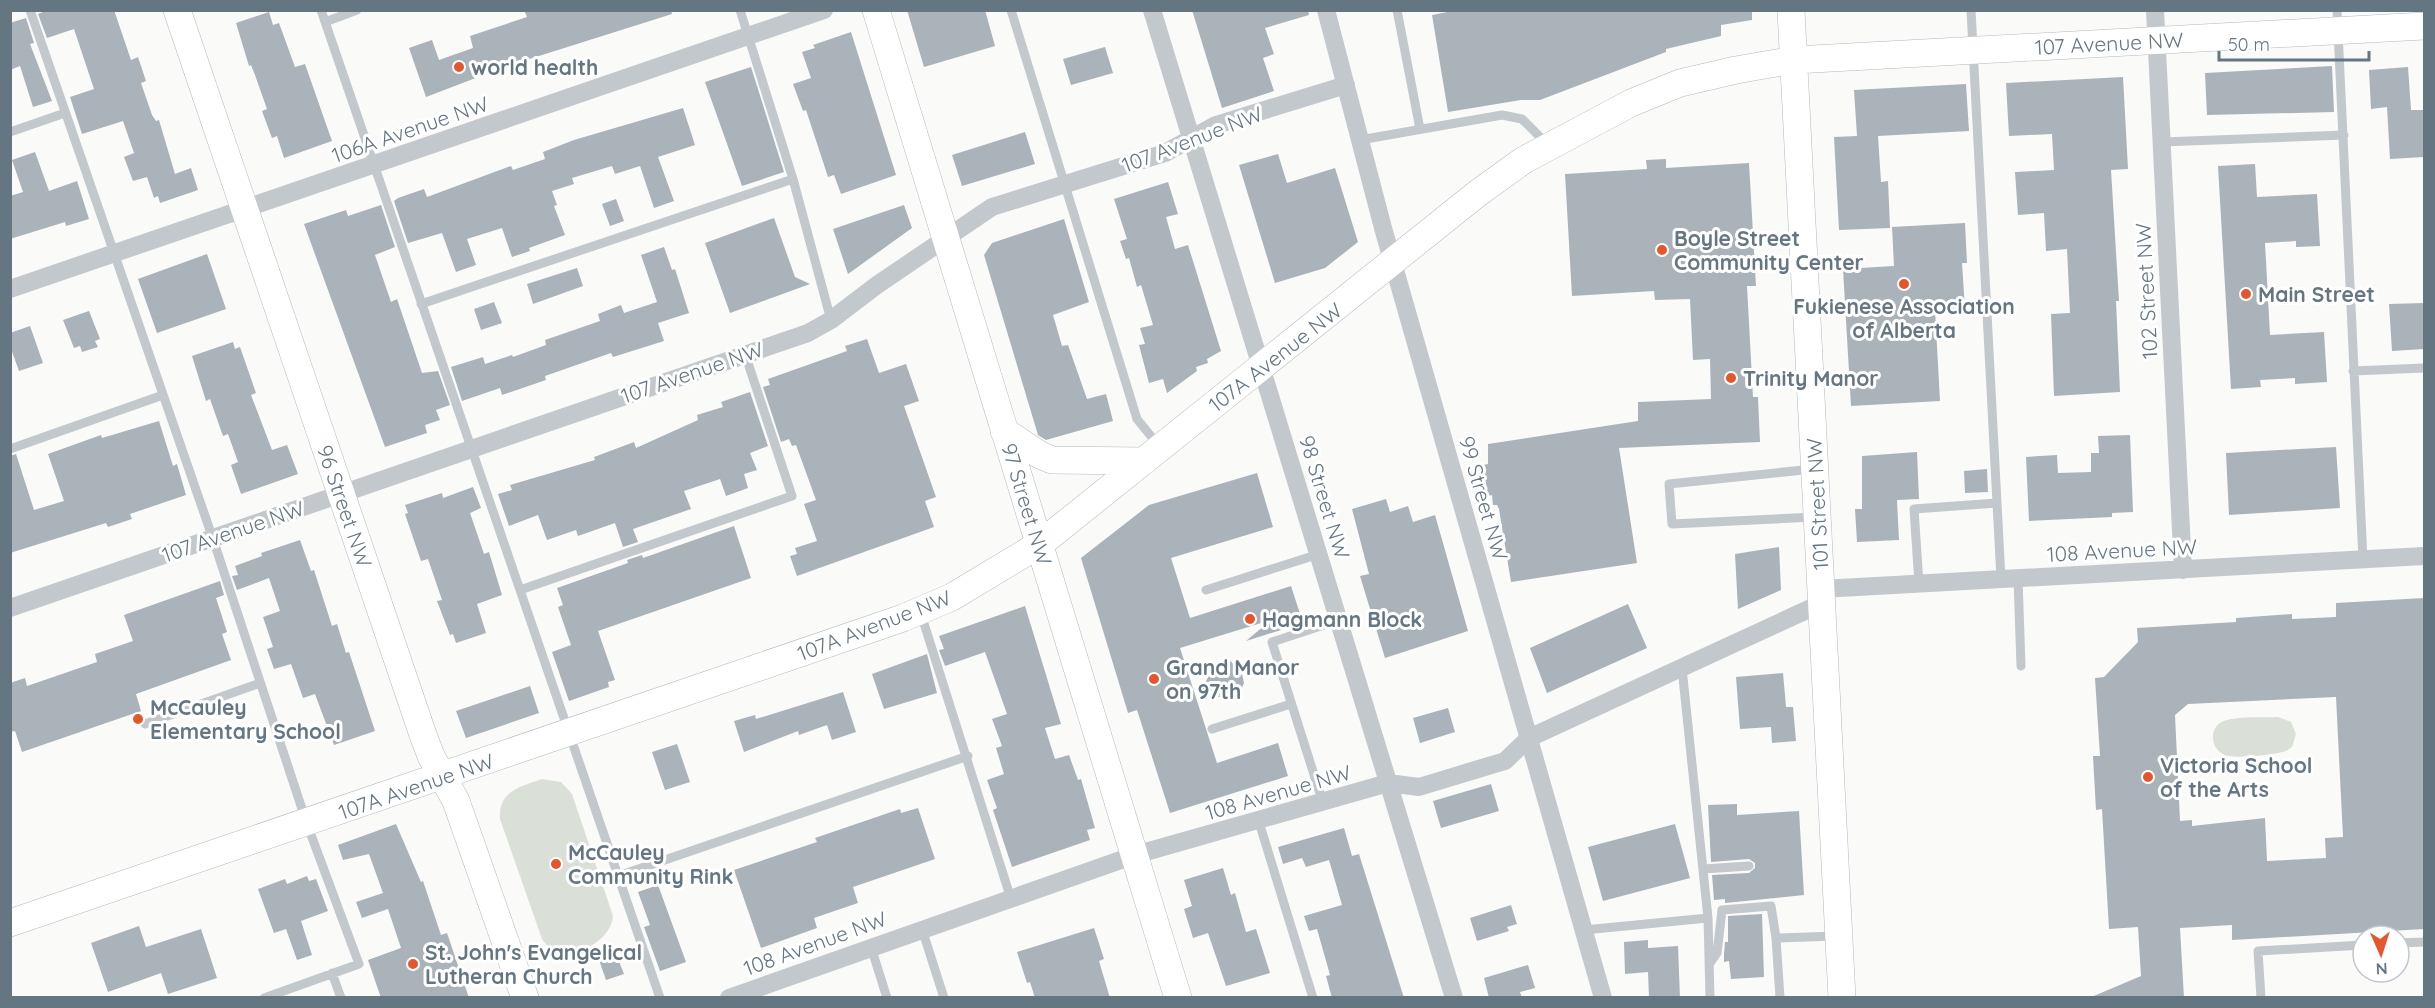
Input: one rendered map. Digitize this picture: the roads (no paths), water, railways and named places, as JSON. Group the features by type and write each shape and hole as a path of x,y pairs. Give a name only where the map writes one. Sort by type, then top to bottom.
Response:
{"main road":[{"name":"96 Street NW","path":"177,10 422,732 464,820 525,998"},
{"name":"97 Street NW","path":"876,10 1178,998"},
{"name":"101 Street NW","path":"1791,10 1842,998"},
{"name":"107 Avenue NW","path":"1794,60 2157,40 2337,21 2424,26"},
{"name":"107A Avenue NW","path":"10,923 307,824 920,611 952,597 1040,544 1478,193 1549,146 1631,103 1680,83 1794,60"},
{"path":"1004,431 1040,455 1052,460 1152,454"}],"street":[{"name":"106A Avenue NW","path":"10,289 825,10"},
{"name":"98 Street NW","path":"1152,10 1454,998"},
{"name":"99 Street NW","path":"1326,10 1393,263 1603,998"},
{"name":"102 Street NW","path":"2155,10 2182,570"},
{"name":"107 Avenue NW","path":"10,608 808,333 831,320 992,207 1165,153 1216,125 1346,85"},
{"name":"108 Avenue NW","path":"729,998 921,928 1135,855 1259,822 1388,783 1419,787 1505,761 1529,738 1682,668 1822,596 1919,584 2424,556"}],"lane":[{"path":"30,10 213,539 307,824 359,964 264,998"},
{"path":"321,10 660,998"},
{"path":"324,22 357,10"},
{"path":"740,10 793,179 831,320"},
{"path":"1011,10 1063,185 1137,419 1152,454"},
{"path":"1397,10 1420,129"},
{"path":"1971,10 1997,503 2022,666"},
{"path":"2337,21 2363,560"},
{"path":"10,132 65,113"},
{"path":"1360,140 1489,117 1513,116 1522,119 1549,146"},
{"path":"2162,142 2344,135"},
{"path":"421,304 793,179"},
{"path":"520,590 792,496 745,354"},
{"path":"2354,371 2424,368"},
{"path":"10,449 163,394"},
{"path":"1816,469 1669,484 1672,524 1818,516"},
{"path":"1919,584 1914,509 1997,503"},
{"path":"1206,590 1319,554"},
{"path":"920,611 968,756 1011,899"},
{"path":"1323,803 1272,642 1339,620"},
{"path":"1682,668 1708,918 1710,998"},
{"path":"146,724 260,683"},
{"path":"1212,729 1291,704"},
{"path":"618,876 968,756"},
{"path":"1259,822 1313,998"},
{"path":"1703,869 1749,866"},
{"path":"1710,964 1717,953 1722,910 1771,906 1776,938 1780,998"},
{"path":"1584,930 1708,918"},
{"path":"921,928 944,998"},
{"path":"1776,938 1839,935"},
{"path":"871,946 887,998"},
{"path":"2261,998 2258,951 2351,946"},
{"path":"332,973 341,998"}],"place":[{"name":"world health","path":"459,67"},
{"name":"Boyle Street Community Center","path":"1662,250"},
{"name":"Fukienese Association of Alberta","path":"1904,284"},
{"name":"Main Street","path":"2246,294"},
{"name":"Trinity Manor","path":"1731,378"},
{"name":"Hagmann Block","path":"1250,619"},
{"name":"Grand Manor on 97th","path":"1154,679"},
{"name":"McCauley Elementary School","path":"138,719"},
{"name":"Victoria School of the Arts","path":"2148,777"},
{"name":"McCauley Community Rink","path":"556,864"},
{"name":"St. John's Evangelical Lutheran Church","path":"413,964"}]}
